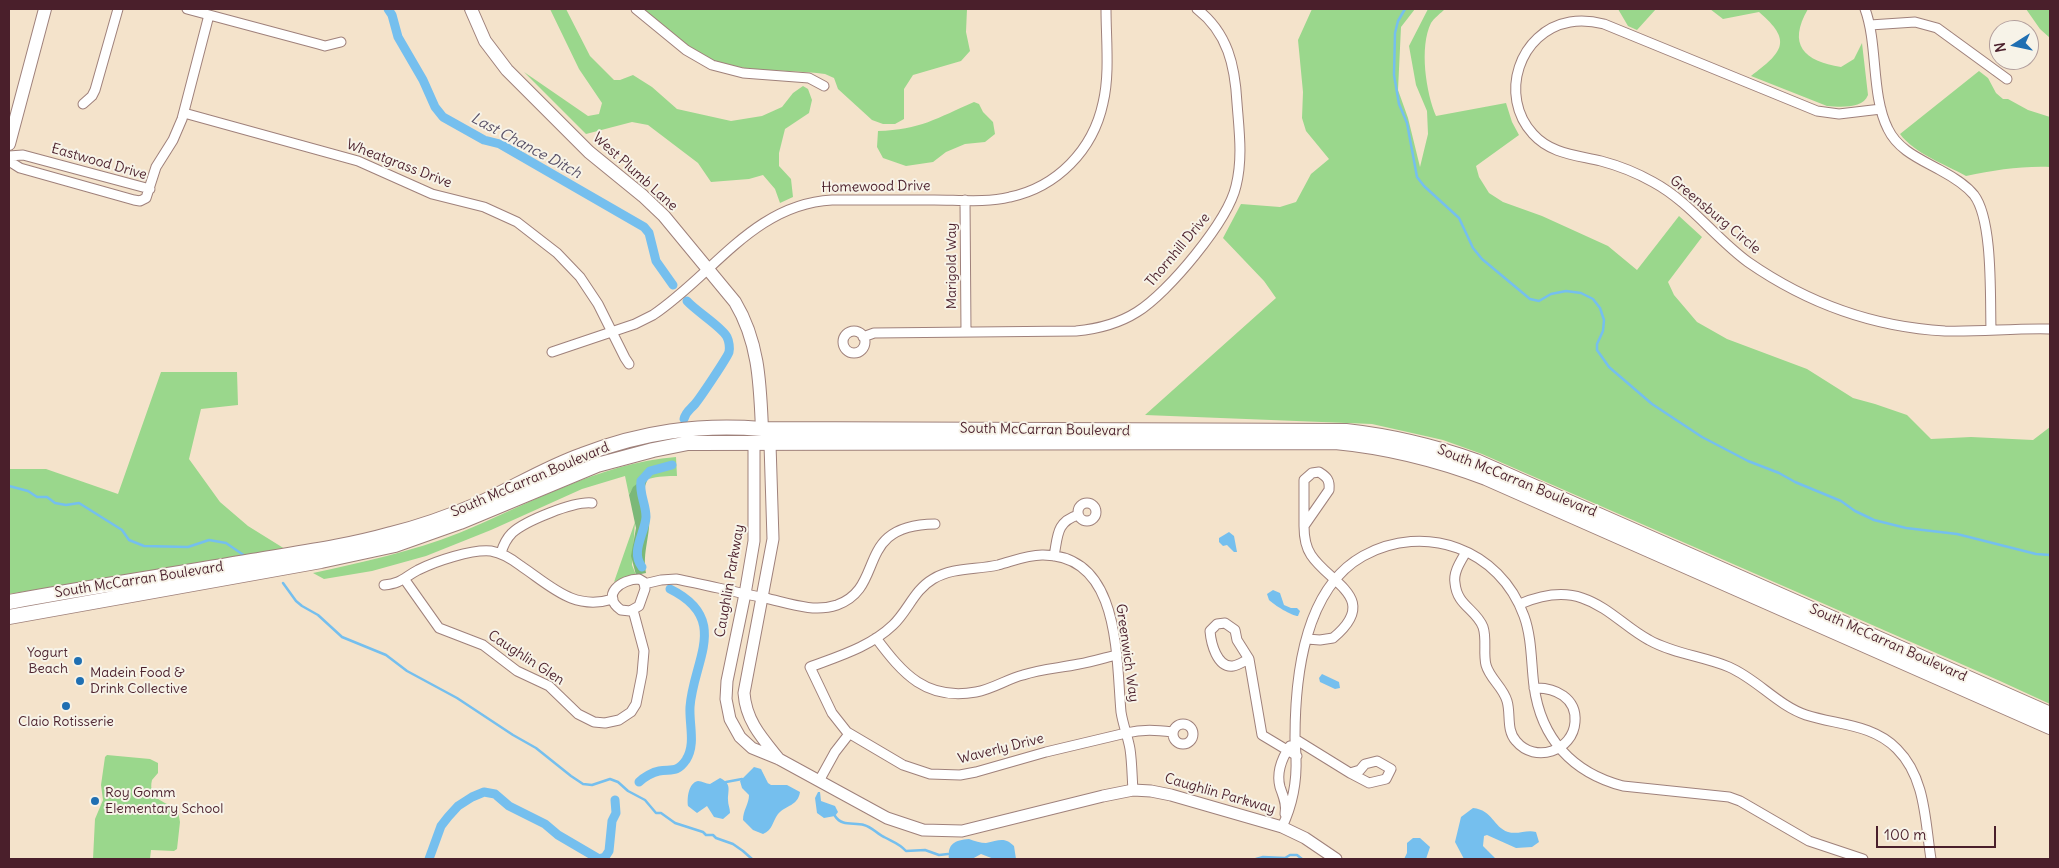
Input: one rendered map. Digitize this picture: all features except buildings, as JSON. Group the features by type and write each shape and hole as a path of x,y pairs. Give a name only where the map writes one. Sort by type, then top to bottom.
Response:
{"main road":[{"path":"9,144 45,9"},
{"name":"West Plumb Lane","path":"471,9 485,41 507,70 590,152 644,196 664,216 735,302 750,333 759,370 762,429"},
{"name":"South McCarran Boulevard","path":"9,602 320,550 390,535 477,504 581,455 639,437 706,427 725,426 762,429 1317,431 1367,434 1421,444 1476,461 2050,714"},
{"name":"Caughlin Parkway","path":"754,444 758,432 762,429 770,444"},
{"name":"South McCarran Boulevard","path":"9,617 311,563 396,544 460,522 597,465 688,443 1314,442 1358,444 1394,449 1429,457 1486,478 2050,727"},
{"path":"93,587 96,602"}],"street":[{"path":"83,104 92,96 118,9"},
{"path":"187,9 325,46 341,42"},
{"path":"636,9 686,50 712,65 743,73 809,78 824,86"},
{"name":"Homewood Drive","path":"552,352 611,333 653,315 763,223 776,214 805,203 832,200 965,200 1009,198 1040,187 1066,168 1086,146 1094,132 1104,102 1106,87 1106,9"},
{"name":"Thornhill Drive","path":"863,337 874,333 1076,331 1108,326 1123,320 1138,312 1163,291 1216,229 1231,203 1239,171 1240,144 1235,74 1227,47 1220,33 1197,9"},
{"path":"1865,9 1870,25 1881,108 1888,129 1902,147 1958,180 1970,191 1980,205 1987,227 1991,330"},
{"path":"150,189 156,167 173,140 184,113 209,15"},
{"name":"Greensburg Circle","path":"1881,108 1839,114 1817,111 1604,24 1592,21 1575,21 1558,25 1538,37 1523,56 1516,79 1515,91 1520,114 1531,132 1539,140 1557,151 1622,167 1656,184 1672,195 1746,261 1788,288 1837,310 1893,325 1946,331 2050,329"},
{"path":"1870,25 1915,22 1937,28 2007,79"},
{"name":"Wheatgrass Drive","path":"184,113 358,161 432,194 484,207 506,216 542,240 569,264 598,304 611,333 630,364"},
{"name":"Eastwood Drive","path":"9,156 23,155 150,189 146,198 140,201 134,200 20,168 9,161"},
{"name":"Marigold Way","path":"965,200 966,332"},
{"name":"Caughlin Parkway","path":"754,444 754,541 727,681 727,709 734,728 746,744 779,759 896,822 923,830 943,832 972,829 1133,790 1166,793 1282,827 1305,838 1336,859"},
{"name":"Caughlin Parkway","path":"770,444 773,539 745,683 744,701 752,724 779,759"},
{"path":"1304,526 1329,490 1327,478 1319,472 1312,473 1304,480 1304,526 1304,537 1310,555 1348,592 1352,599 1350,617 1334,638 1307,639"},
{"path":"501,554 510,534 521,527 570,505 584,502 592,503"},
{"path":"1054,556 1062,523 1078,515"},
{"path":"644,584 661,580 676,580 817,608 838,604 858,590 875,553 890,536 910,526 935,524"},
{"path":"1282,827 1292,802 1296,775 1295,739 1299,675 1307,639 1324,595 1340,574 1362,556 1390,544 1423,540 1438,542 1484,560 1506,582 1520,604 1528,630 1534,688 1542,716 1559,749 1580,768 1608,782 1623,786 1729,797 1740,801 1809,841 1863,859"},
{"path":"384,585 405,580 420,569 471,551 485,550 501,554 571,599 592,603 613,599"},
{"path":"1466,552 1456,572 1456,590 1462,602 1479,620 1483,628 1488,671 1508,702 1512,735 1517,742 1529,751 1545,753 1559,749 1571,736 1575,719 1574,711 1566,697 1560,692 1544,687 1534,688"},
{"name":"Greenwich Way","path":"810,667 856,649 876,638 901,617 923,586 942,574 991,566 1032,556 1054,556 1077,565 1094,578 1101,589 1109,611 1116,655 1121,712 1130,750 1133,790"},
{"path":"639,579 644,584 645,589 640,604 633,610 620,610 615,605 613,599 614,590 622,582 639,579"},
{"name":"Caughlin Glen","path":"405,580 439,628 483,646 517,671 549,686 578,714 594,722 605,723 619,720 629,714 636,704 644,651 633,610"},
{"path":"1520,604 1536,597 1558,595 1581,597 1606,608 1638,634 1651,641 1729,667 1745,675 1793,709 1818,718 1864,729 1887,740 1906,758 1918,783 1931,859"},
{"path":"1249,659 1236,665 1225,664 1218,657 1211,640 1210,631 1217,624 1225,623 1232,626 1235,630 1239,646 1249,659 1262,735 1296,756"},
{"path":"876,638 896,664 915,681 928,687 954,693 976,692 1022,675 1116,655"},
{"name":"Waverly Drive","path":"810,667 832,713 849,734 903,765 923,772 944,776 976,772 1046,752 1126,733 1153,729 1173,732"},
{"path":"819,781 834,752 849,734"},
{"path":"1282,827 1286,808 1279,776 1280,765 1295,739"},
{"path":"1295,739 1350,773"},
{"path":"1279,776 1296,775"}],"green space":[{"path":"550,9 566,9 590,56 614,80 620,80 633,75 652,87 677,109 731,121 762,116 782,107 793,93 803,86 808,89 812,100 809,113 785,129 779,153 779,166 791,179 793,197 780,203 775,189 763,175 749,179 711,182 698,163 648,125 632,122 586,134 524,72 588,116 599,114 602,103 579,69"},
{"path":"642,9 967,9 966,32 970,51 961,61 913,75 904,89 904,119 895,124 883,124 872,120 838,89 834,78 825,74 809,72 741,67 708,59 680,42"},
{"path":"1312,9 1415,9 1401,27 1398,90 1408,118 1420,167 1428,134 1427,111 1416,85 1409,46 1428,9 1445,9 1431,23 1425,44 1425,70 1429,95 1436,116 1506,103 1512,122 1519,135 1476,166 1479,177 1489,193 1503,202 1542,216 1608,246 1637,270 1679,216 1702,237 1668,282 1674,295 1697,322 1727,339 1807,369 1853,398 1907,415 1931,439 1971,437 2033,440 2050,427 2050,704 1482,454 1443,440 1372,424 1145,415 1276,298 1264,281 1223,238 1241,204 1280,207 1296,202 1311,174 1329,159 1306,131 1302,118 1303,92 1298,40"},
{"path":"1618,9 1656,9 1637,30 1628,26"},
{"path":"1710,9 1808,9 1799,32 1799,42 1803,49 1809,56 1817,60 1841,67 1854,59 1862,43 1868,95 1865,100 1856,105 1844,107 1827,106 1751,76 1777,53 1780,39 1777,31 1759,12 1723,19"},
{"path":"2026,9 2050,9 2050,38 2039,28 2039,20 2034,20"},
{"path":"1979,71 1988,78 1996,93 2003,99 2008,99 2028,110 2050,117 2050,167 2008,169 1966,176 1922,153 1900,134"},
{"path":"974,102 979,104 983,112 993,122 995,134 985,142 965,144 946,152 933,162 906,166 883,158 877,147 878,131 917,126"},
{"path":"161,372 237,372 238,405 201,409 189,459 220,502 248,526 285,549 9,594 9,469 46,469 118,494"},
{"path":"676,457 677,476 656,477 643,481 637,484 629,495 625,476 582,489 491,530 426,556 372,571 324,579 313,573 423,546 459,533 592,476 620,467"},
{"path":"647,481 645,494 649,530 645,558 646,573 636,575 631,556 636,528 629,495 633,487 638,483"},
{"path":"635,522 632,565 636,575 614,582"},
{"path":"107,755 150,759 158,763 158,773 152,780 151,787 159,800 178,811 180,822 177,849 174,851 151,850 150,859 93,859 95,819 103,800 101,785 105,757"}],"water":[{"path":"1229,532 1234,536 1237,552 1234,552 1227,545 1223,546 1219,542 1219,538"},
{"path":"1273,590 1280,593 1284,605 1297,608 1300,611 1298,616 1283,610 1269,600 1267,594"},
{"path":"1322,674 1339,682 1340,688 1335,689 1320,682 1319,678"},
{"path":"754,767 761,769 771,785 787,785 800,792 797,800 778,814 771,828 763,834 753,830 743,820 749,795 742,788 740,781"},
{"path":"720,778 728,785 730,813 723,819 714,817 707,806 697,813 688,806 690,788 695,782 699,781 710,784"},
{"path":"818,792 820,792 821,801 835,806 838,812 835,816 824,818 817,813 815,798"},
{"path":"1473,808 1485,812 1503,830 1508,832 1536,832 1539,842 1532,847 1516,848 1487,835 1484,836 1483,846 1496,859 1464,859 1455,842 1461,817"},
{"path":"1413,838 1420,838 1430,847 1426,859 1404,859 1407,853 1407,843"},
{"path":"969,839 984,843 1001,840 1007,841 1014,846 1016,859 994,859 981,854 972,859 949,859 949,850 953,844 960,840"}],"waterway":[{"name":"Last Chance Ditch","path":"388,9 392,15 398,37 423,80 435,107 443,117 484,140 500,144 644,227 649,233 656,261 673,285"},
{"path":"1405,9 1398,21 1395,33 1394,75 1399,104 1407,123 1417,177 1424,186 1459,218 1473,248 1482,259 1530,299 1539,301 1551,294 1566,291 1581,293 1593,299 1600,308 1604,320 1603,331 1597,344 1597,350 1609,367 1652,404 1702,437 1748,461 1841,501 1855,511 1874,520 1906,528 1957,534 2036,554 2050,555"},
{"name":"Last Chance Ditch","path":"684,419 687,412 695,404 719,370 729,352 729,342 724,333 687,301"},
{"name":"Last Chance Ditch","path":"642,567 637,555 646,517 641,481 650,471 672,465"},
{"path":"9,486 28,491 37,497 47,497 55,503 66,505 79,503 122,530 129,540 144,546 188,547 209,540 226,543 245,556"},
{"path":"283,583 296,601 318,615 342,637 386,655 407,671 457,698 536,748 583,784 592,785 610,779 618,782 628,791 645,800 656,813 661,813 675,823 703,832 706,835 713,835 716,838 733,844 752,859"},
{"name":"Last Chance Ditch","path":"639,782 654,772 674,770 680,767 686,760 691,748 690,707 704,642 704,627 699,614 688,601 670,589"},
{"path":"726,782 742,779"},
{"name":"Last Chance Ditch","path":"429,859 441,826 448,817 458,806 484,792 495,794 509,806 545,824 558,835 599,859 605,857 609,851 612,821 616,813 615,800"},
{"path":"835,816 841,822 867,826 881,836 898,844 906,851 925,850 939,855 948,854"},
{"path":"1256,859 1263,857 1285,858 1290,855 1297,855 1302,859"}],"place":[{"name":"Yogurt Beach","path":"78,661"},
{"name":"Madein Food & Drink Collective","path":"80,681"},
{"name":"Claio Rotisserie","path":"66,706"},
{"name":"Roy Gomm Elementary School","path":"95,801"}]}
